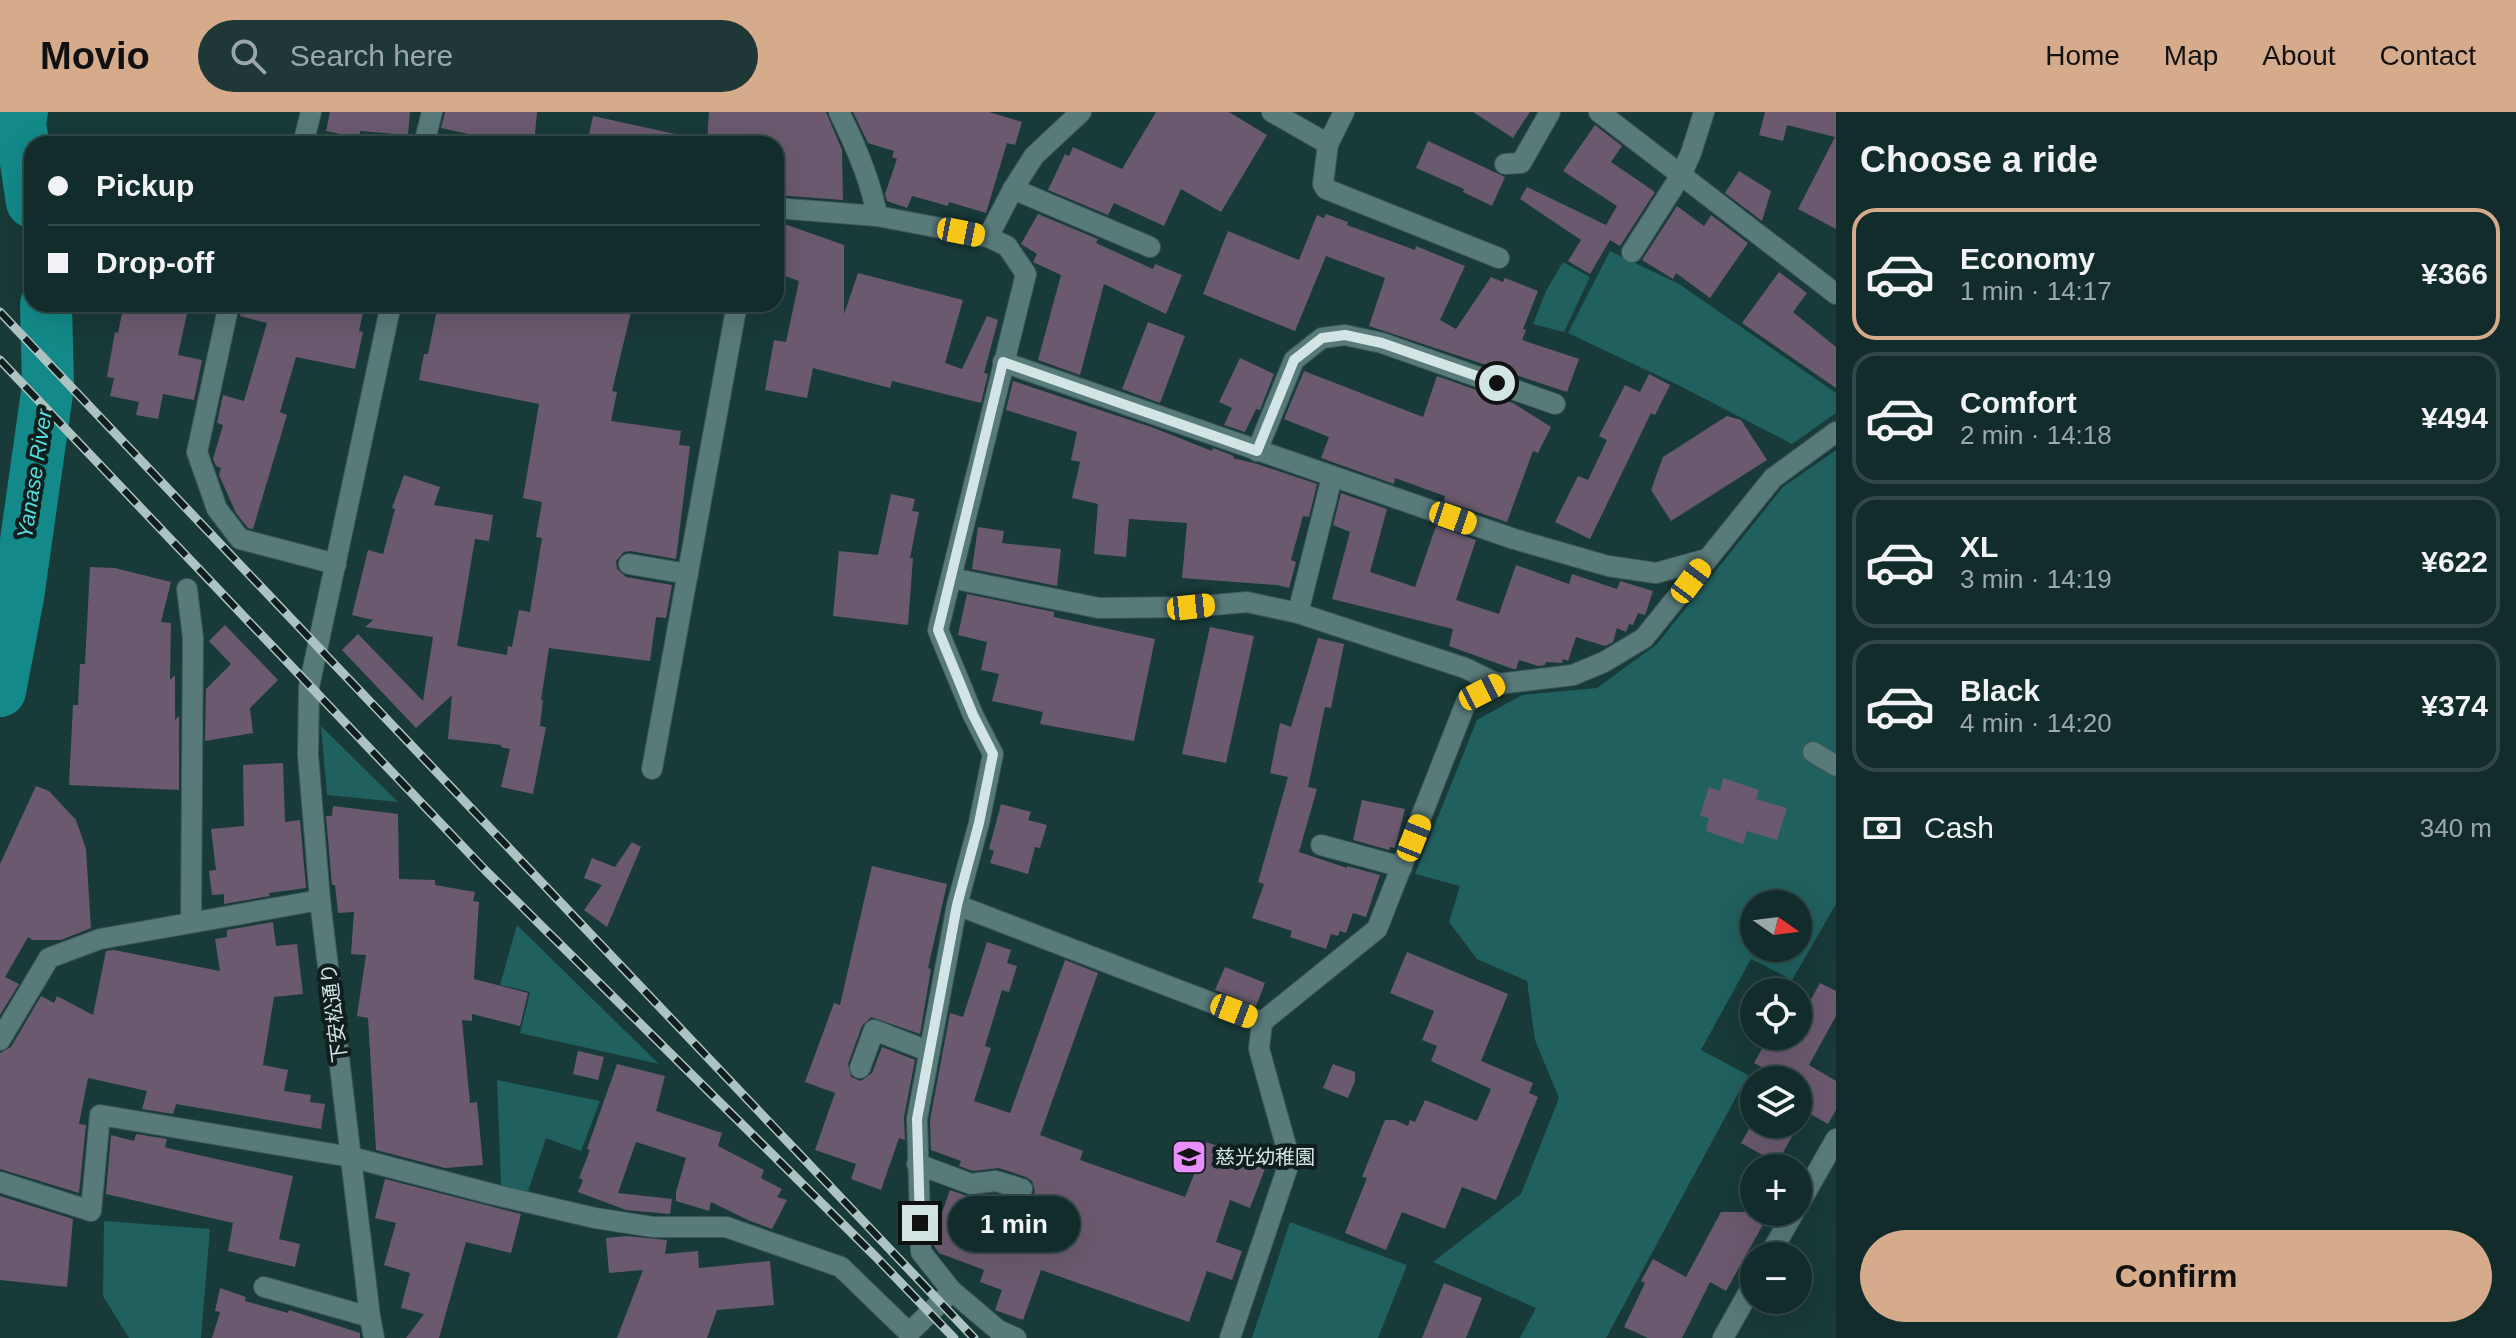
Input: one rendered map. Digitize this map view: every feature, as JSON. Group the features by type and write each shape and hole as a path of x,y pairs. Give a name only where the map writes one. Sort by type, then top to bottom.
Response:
{"street":[{"path":"305,136 311,112"},
{"path":"426,136 432,112"},
{"path":"839,112 862,165 877,216"},
{"path":"988,237 1034,156 1081,112"},
{"path":"1272,112 1328,144"},
{"path":"1344,112 1328,144 1323,184 1326,189 1499,258"},
{"path":"1505,164 1521,163 1550,112"},
{"path":"1599,112 1836,294"},
{"path":"1632,252 1681,175 1704,112"},
{"path":"1013,189 1150,247"},
{"path":"784,209 877,216 988,237 1007,246 1026,274 938,630 973,715 993,754 957,905 917,1119 921,1252 952,1291 998,1330 1016,1338"},
{"path":"227,312 197,452 217,509 240,539 336,564 389,312"},
{"path":"652,769 736,312"},
{"path":"1257,451 1294,360 1322,338 1345,335 1382,343 1555,404"},
{"path":"1003,362 1514,539 1608,566 1656,573 1707,559"},
{"path":"1230,1338 1290,1160 1259,1049 1262,1022 1377,929 1467,700 1498,684 1573,675 1604,662 1644,638 1773,478 1836,432"},
{"path":"1298,613 1332,477"},
{"name":"下安松通り","path":"336,564 309,687 308,755 320,900 374,1338"},
{"path":"629,564 688,574"},
{"path":"951,578 1099,608 1191,607 1247,602 1298,613 1465,668 1498,684"},
{"path":"187,589 193,638 191,922"},
{"path":"1813,752 1836,766"},
{"path":"1321,845 1402,867"},
{"path":"0,1040 49,958 100,939 320,900"},
{"path":"957,905 1262,1022"},
{"path":"860,1068 874,1030 928,1051"},
{"path":"0,1182 91,1211 100,1115 351,1157 595,1218 653,1227 726,1227 841,1267 909,1333 952,1291"},
{"path":"1812,1181 1836,1139"},
{"path":"917,1164 971,1184 996,1181 1022,1189"},
{"path":"264,1287 370,1317"},
{"path":"1723,1338 1740,1308"}],"shaded area":[{"path":"1610,251 1679,284 1836,393 1836,413 1792,444 1568,333"},
{"path":"1563,262 1590,277 1564,332 1533,324 1546,291"},
{"path":"1836,450 1836,904 1812,945 1812,890 1740,890 1740,962 1749,962 1701,1050 1740,1071 1740,1090 1606,1338 1520,1338 1536,1308 1433,1262 1521,1194 1559,1098 1535,1040 1527,981 1477,959 1449,922 1460,886 1415,874 1477,720 1522,695 1597,688 1657,644 1783,487"},
{"path":"321,726 398,802 327,795"},
{"path":"517,925 659,1064 520,1033 530,992 500,985"},
{"path":"1757,962 1802,962 1793,978"},
{"path":"497,1080 600,1101 581,1151 546,1138 528,1191 501,1187"},
{"path":"104,1221 210,1229 201,1338 129,1338 103,1296"},
{"path":"1290,1222 1407,1265 1378,1338 1252,1338"}],"building":[{"path":"330,112 410,112 408,135 360,131 359,136 350,136 326,131"},
{"path":"445,112 537,112 535,136 477,136 441,128"},
{"path":"709,112 826,112 842,150 843,200 784,196 784,136 708,136"},
{"path":"853,112 989,112 1022,122 1015,145 1007,143 986,213 949,202 948,206 912,196 907,208 887,201 885,194 897,159 892,157 894,151 868,143"},
{"path":"1156,112 1229,112 1267,135 1221,212 1181,189 1164,226 1114,203 1108,215 1048,190 1065,154 1069,156 1073,147 1122,169"},
{"path":"1473,112 1530,112 1513,138"},
{"path":"1765,112 1836,112 1836,229 1798,209 1835,137 1787,125 1783,141 1759,135"},
{"path":"593,116 675,134 675,136 589,136"},
{"path":"1595,125 1622,146 1611,162 1655,192 1620,246 1610,240 1590,274 1568,261 1581,240 1520,199 1527,187 1606,225 1617,206 1563,171"},
{"path":"1428,141 1505,177 1492,206 1463,192 1464,189 1416,168"},
{"path":"1739,171 1771,191 1762,221 1725,193"},
{"path":"1677,206 1704,226 1711,215 1748,243 1710,298 1676,273 1673,279 1642,260"},
{"path":"1038,214 1098,239 1096,243 1153,269 1155,264 1182,275 1166,314 1104,284 1080,375 1038,360 1061,275 1033,262 1037,254 1021,244"},
{"path":"1326,214 1348,222 1347,225 1415,250 1416,246 1465,266 1440,320 1456,329 1491,277 1503,282 1505,278 1538,291 1523,329 1526,330 1522,340 1579,359 1567,392 1369,326 1385,278 1326,256 1295,331 1203,294 1228,231 1299,260 1317,215 1324,218"},
{"path":"784,224 844,245 844,314 858,273 963,300 945,363 962,369 987,316 998,320 984,373 988,374 981,403 892,381 890,388 813,368 807,398 765,390 774,340 786,342 799,281 784,276"},
{"path":"1779,272 1807,293 1793,312 1836,347 1836,388 1742,323"},
{"path":"122,312 187,312 178,355 202,360 194,400 163,394 158,419 136,415 139,402 110,396 114,378 107,377 115,332 118,333"},
{"path":"241,312 363,312 359,331 363,332 355,369 296,357 280,412 287,415 253,529 248,528 236,513 219,475 221,468 216,466 213,459 223,425 217,423 223,395 244,401 267,323 240,316"},
{"path":"436,312 631,312 612,391 617,392 611,421 681,431 679,445 690,446 676,559 630,551 624,552 616,561 617,569 626,577 672,585 666,618 656,617 650,661 549,648 540,726 546,727 533,794 501,787 510,749 501,745 448,739 452,695 416,728 342,650 358,634 423,701 433,637 365,627 373,620 352,615 368,550 383,554 395,509 392,508 404,475 440,487 434,505 493,515 489,541 475,539 457,646 507,655 508,646 512,647 519,610 530,612 542,538 536,537 542,502 523,498 539,404 419,380 424,354 428,354"},
{"path":"1148,322 1185,336 1160,403 1122,389"},
{"path":"1240,358 1274,374 1260,410 1256,409 1245,432 1224,425 1232,408 1219,402"},
{"path":"1304,371 1423,417 1437,376 1513,403 1551,427 1538,453 1533,451 1507,522 1444,501 1445,496 1395,478 1394,484 1321,458 1329,437 1284,419"},
{"path":"1649,374 1670,385 1655,415 1651,413 1590,539 1555,522 1578,476 1588,480 1607,440 1599,436 1625,385 1640,392"},
{"path":"1013,381 1154,428 1212,451 1213,448 1233,458 1317,484 1309,517 1303,516 1291,560 1296,562 1289,588 1182,578 1187,523 1129,519 1126,557 1094,554 1098,504 1072,498 1080,462 1071,460 1077,432 1006,410"},
{"path":"1727,416 1741,420 1767,460 1671,521 1651,490 1663,457"},
{"path":"1341,493 1387,509 1370,572 1415,587 1436,526 1476,540 1456,600 1499,614 1516,565 1569,584 1572,574 1617,589 1620,581 1653,591 1645,615 1638,613 1626,632 1617,628 1613,642 1605,646 1576,637 1568,661 1563,659 1562,663 1546,662 1538,666 1519,660 1516,669 1513,669 1449,646 1453,629 1332,599 1350,532 1333,525"},
{"path":"891,494 915,499 912,511 919,512 910,558 913,558 908,625 833,616 839,551 878,555"},
{"path":"978,527 1004,531 1002,543 1061,549 1057,586 972,569"},
{"path":"90,567 115,568 171,582 161,622 171,623 170,680 175,675 175,720 179,716 179,790 69,785 73,705 78,705 80,664 85,664"},
{"path":"967,594 1054,612 1054,617 1155,639 1134,741 1040,724 1043,712 992,701 999,674 981,670 987,642 958,635"},
{"path":"225,625 278,680 250,708 253,733 205,741 206,689 231,664 209,641"},
{"path":"1210,627 1254,636 1226,763 1182,754"},
{"path":"1318,638 1344,644 1331,708 1325,707 1308,787 1317,789 1299,852 1380,875 1366,917 1353,913 1346,933 1340,931 1338,936 1331,934 1326,949 1290,937 1292,931 1252,918 1264,884 1258,882 1288,777 1270,773 1280,723 1291,727"},
{"path":"283,763 285,822 300,820 306,888 224,904 224,894 212,895 209,871 216,870 211,829 244,826 243,765"},
{"path":"1723,778 1759,790 1756,799 1787,808 1777,840 1747,831 1743,844 1706,831 1709,818 1700,816 1709,787 1720,791"},
{"path":"36,786 49,791 76,820 86,849 91,928 61,940 33,940 28,937 5,977 19,984 0,1015 0,864"},
{"path":"1362,800 1405,809 1395,848 1390,847 1389,850 1353,840"},
{"path":"1001,804 1031,812 1028,820 1047,825 1040,848 1035,847 1028,874 990,863 994,851 989,849"},
{"path":"333,806 398,814 399,879 435,880 435,885 475,892 473,901 479,902 474,979 528,993 520,1026 472,1014 472,1021 462,1020 470,1103 477,1102 483,1165 445,1168 376,1150 368,1018 357,1016 366,955 351,954 354,912 338,913 335,885 332,885 326,816 332,816"},
{"path":"632,842 641,847 607,927 584,910 602,885 584,878 592,858 615,867"},
{"path":"872,866 947,884 928,968 931,969 920,1034 871,1017 862,1026 848,1064 851,1077 861,1081 872,1073 882,1047 915,1060 904,1117 905,1140 899,1138 881,1190 851,1179 856,1164 815,1150 835,1093 805,1082 834,1003 840,1005"},
{"path":"273,922 276,946 297,944 303,994 274,997 263,1065 288,1070 284,1091 311,1095 310,1102 325,1104 321,1129 176,1104 173,1114 142,1109 147,1091 88,1078 79,1124 86,1125 79,1193 0,1169 0,1053 11,1047 41,996 54,1003 57,996 93,1015 106,951 220,971 215,939 227,937 227,930"},
{"path":"987,942 1011,950 1007,963 1017,966 1009,992 1002,990 985,1046 991,1048 974,1101 1010,1113 1065,960 1098,973 1040,1135 1083,1151 1080,1160 1185,1197 1207,1142 1266,1166 1250,1208 1230,1200 1216,1242 1242,1251 1232,1280 1207,1271 1189,1322 1041,1270 1023,1320 995,1310 1002,1290 980,1282 984,1270 939,1253 934,1246 934,1235 950,1190 967,1196 995,1194 1024,1202 1035,1192 1032,1181 1026,1177 999,1168 973,1171 959,1166 961,1161 931,1150 930,1120 950,1013 963,1017"},
{"path":"1407,952 1508,994 1481,1061 1533,1083 1529,1093 1538,1097 1496,1200 1462,1187 1445,1229 1402,1212 1386,1250 1345,1233 1367,1178 1362,1177 1385,1120 1395,1120 1408,1126 1410,1120 1415,1122 1425,1100 1477,1121 1491,1089 1431,1061 1437,1046 1422,1040 1434,1011 1390,993"},
{"path":"1225,967 1265,983 1256,1006 1215,990"},
{"path":"1820,983 1836,991 1836,1016 1811,1066 1760,1066 1754,1063 1761,1050 1812,1050 1812,998"},
{"path":"578,1051 604,1057 598,1080 573,1074"},
{"path":"617,1064 665,1076 656,1111 722,1133 718,1146 764,1170 761,1178 782,1189 777,1197 787,1200 772,1229 711,1202 709,1211 676,1201 686,1158 636,1142 618,1193 672,1199 670,1214 626,1210 578,1192 583,1180 579,1178 590,1150 587,1149"},
{"path":"1333,1064 1355,1072 1348,1098 1323,1088"},
{"path":"1812,1067 1836,1081 1836,1110 1828,1124 1812,1115"},
{"path":"136,1134 167,1139 167,1148 293,1176 279,1239 300,1244 295,1267 228,1251 233,1223 106,1194 111,1135 134,1141"},
{"path":"1744,1138 1791,1138 1782,1154 1761,1154 1741,1143"},
{"path":"385,1179 521,1214 511,1253 466,1242 439,1338 406,1338 424,1314 401,1308 410,1273 384,1265 396,1223 375,1218"},
{"path":"0,1196 73,1219 67,1287 0,1280"},
{"path":"1721,1212 1740,1212 1740,1226 1762,1226 1753,1242 1740,1242 1740,1266 1726,1291 1710,1282 1682,1338 1648,1338 1624,1327 1645,1283 1641,1281 1653,1259 1686,1277"},
{"path":"627,1236 667,1240 665,1254 698,1251 699,1268 770,1261 774,1305 717,1310 707,1338 617,1338 643,1270 609,1273 606,1238"},
{"path":"1444,1283 1482,1298 1466,1338 1422,1338"},
{"path":"220,1288 246,1297 245,1301 288,1313 289,1310 360,1333 360,1338 212,1338 220,1312 215,1311"}],"waterway":[{"name":"Yanase River","path":"22,112 20,123 24,149"},
{"name":"Yanase River","path":"0,691 18,597 48,386 46,312"}],"railway":[{"path":"0,312 974,1338"},
{"path":"0,360 486,871 954,1338"}],"place":[{"name":"慈光幼稚園","path":"1189,1157"}],"route":[{"path":"920,1223 917,1119 957,905 993,754 973,715 938,630 1003,362 1257,451 1294,360 1322,338 1345,335 1382,343 1497,383"}]}
